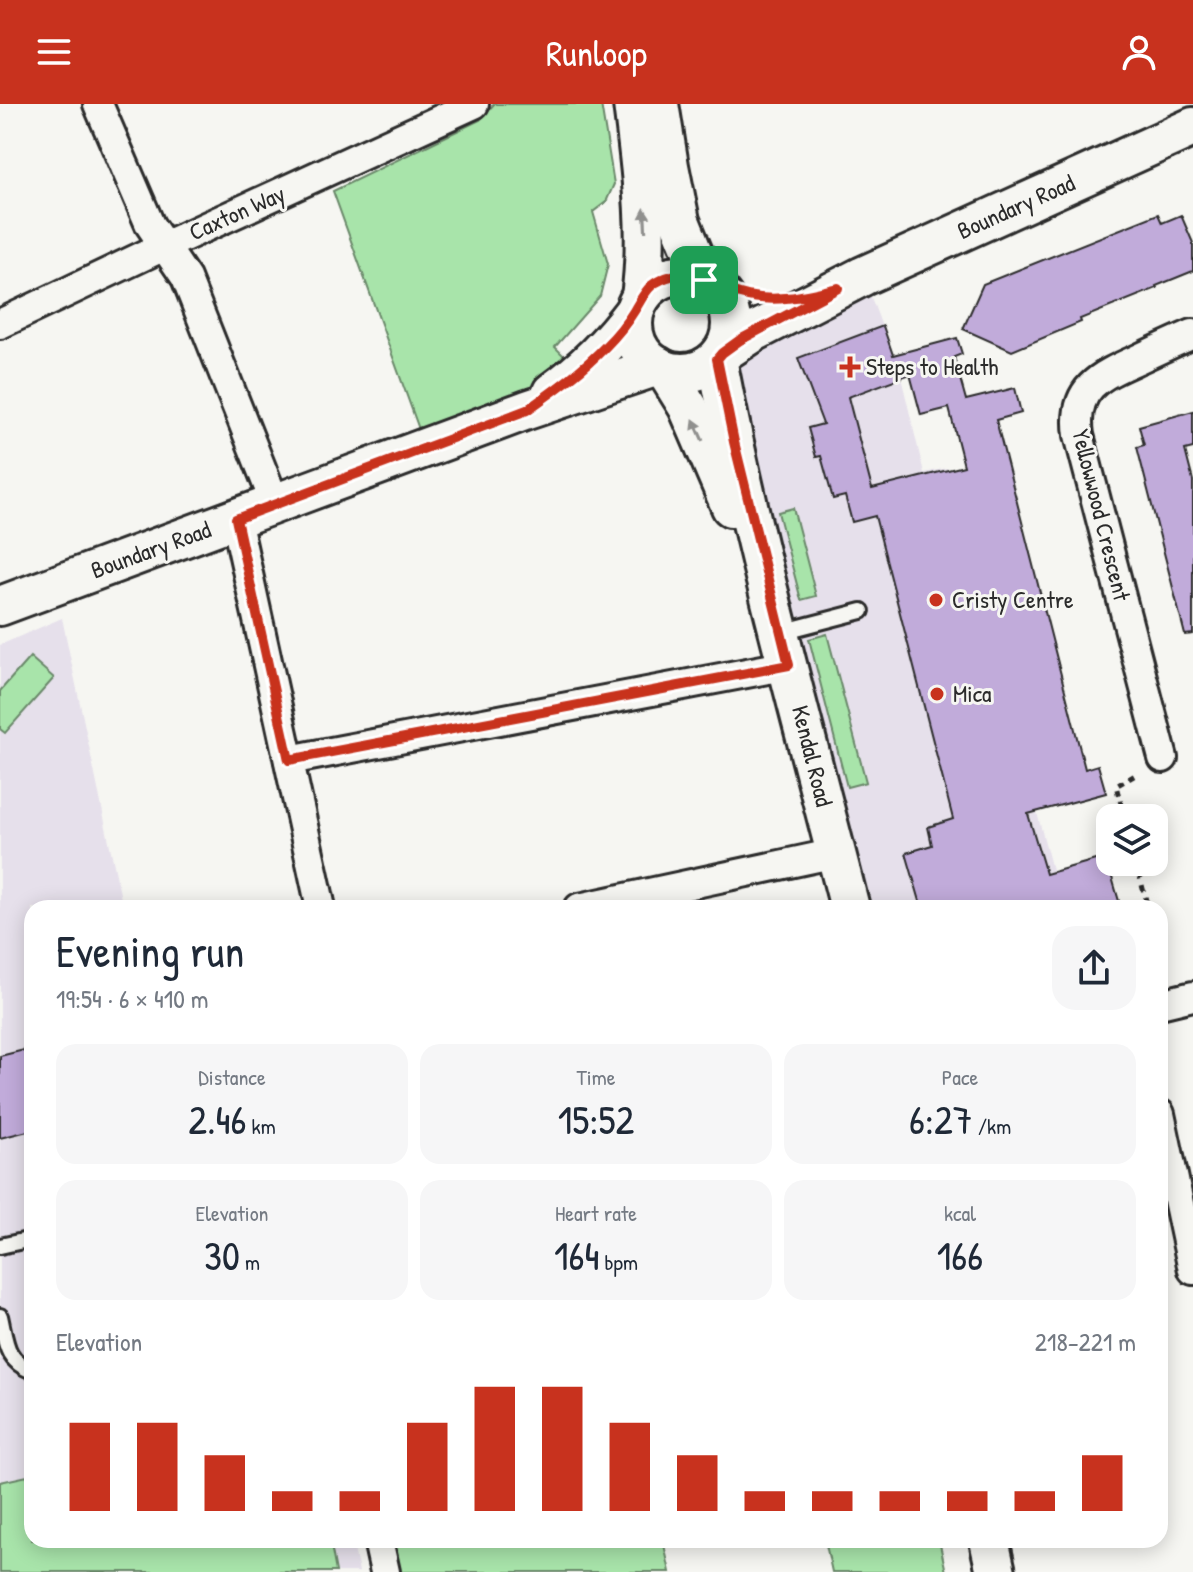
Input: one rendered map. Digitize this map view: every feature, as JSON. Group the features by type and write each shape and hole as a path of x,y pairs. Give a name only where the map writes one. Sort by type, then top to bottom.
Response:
{"street":[{"path":"98,104 150,225 186,278 275,503"},
{"name":"Caxton Way","path":"0,324 474,104"},
{"path":"633,104 645,213 645,268 633,319 635,339 646,356 662,368 688,373 699,370 719,356 731,333 730,311 726,301 708,282 680,221 659,104"},
{"name":"Boundary Road","path":"719,356 754,332 838,288 1193,127"},
{"path":"638,304 655,283 675,275 695,276 708,282"},
{"name":"Boundary Road","path":"708,282 755,298 772,300 838,288"},
{"name":"Boundary Road","path":"527,410 582,369 615,337 638,304"},
{"name":"Yellowwood Crescent","path":"1163,758 1076,418 1081,401 1090,387 1105,374 1193,334"},
{"name":"Kendal Road","path":"719,356 734,442 848,900"},
{"name":"Boundary Road","path":"0,606 527,410 662,368"},
{"name":"Kendal Road","path":"662,368 688,407 781,634"},
{"path":"236,519 319,900"},
{"path":"289,760 781,634"},
{"path":"616,900 836,853"},
{"path":"1168,1002 1193,996"},
{"path":"1168,1152 1193,1270"},
{"path":"380,1548 385,1572"},
{"path":"991,1548 996,1572"}],"lane":[{"path":"781,634 862,611"},
{"path":"0,1246 24,1241"},
{"path":"0,1316 8,1353 24,1367"}],"path":[{"path":"1121,804 1116,786 1163,758"},
{"path":"1140,876 1146,900"}],"shaded area":[{"path":"863,276 901,377 924,473 947,468 1060,900 848,900 722,353"},
{"path":"62,618 121,900 24,900 24,1548 354,1548 359,1572 0,1572 0,645"}],"green space":[{"path":"494,104 601,104 614,184 606,202 593,212 608,264 600,296 555,347 570,362 519,394 420,432 333,191 480,120"},
{"path":"793,508 816,596 801,600 778,512"},
{"path":"827,634 866,782 847,787 809,639"},
{"path":"30,657 54,678 5,733 0,729 0,691"},
{"path":"24,1477 24,1548 332,1548 336,1572 0,1572 0,1482"},
{"path":"394,1548 665,1548 670,1572 399,1572"},
{"path":"827,1548 941,1548 946,1572 832,1572"}],"building":[{"path":"1158,214 1162,223 1181,215 1193,243 1193,271 1012,351 963,329 983,284"},
{"path":"883,326 893,355 957,338 962,354 954,357 966,400 1015,388 1021,413 996,420 1085,769 1098,765 1106,793 1028,814 1046,874 1096,860 1096,876 1112,876 1119,900 920,900 906,853 932,845 928,827 953,819 875,516 852,522 845,496 833,499 821,456 816,457 808,428 823,424 798,358","holes":["910,374 921,415 949,408 964,466 872,489 848,397"]},
{"path":"1193,411 1193,448 1185,450 1193,481 1193,634 1185,635 1137,447 1144,445 1139,426"},
{"path":"24,1050 24,1132 0,1138 0,1056"}],"place":[{"name":"Steps to Health","path":"850,367"},
{"name":"Cristy Centre","path":"936,600"},
{"name":"Mica","path":"937,694"}],"route":[{"path":"675,275 695,276 704,280 739,294 772,300 838,288 740,340 717,359 734,442 789,665 289,760 236,519 527,410 568,381 606,347 647,289 655,283 675,275"}]}
